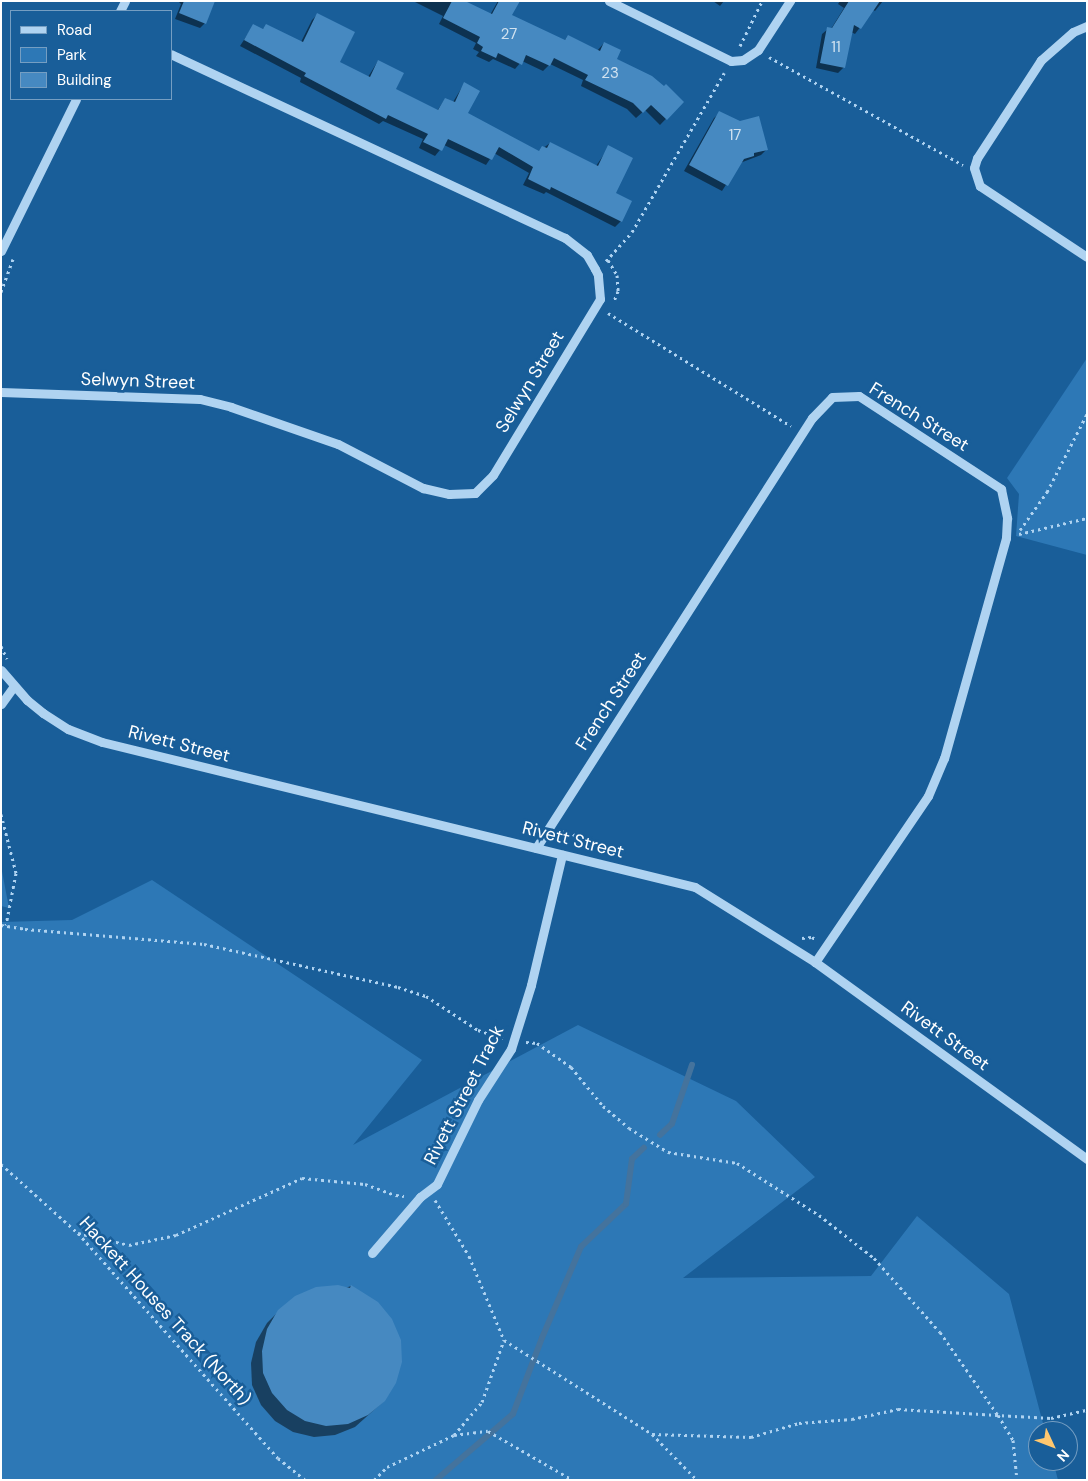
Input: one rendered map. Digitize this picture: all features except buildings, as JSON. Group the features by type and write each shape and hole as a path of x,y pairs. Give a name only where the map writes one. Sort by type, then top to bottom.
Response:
{"street":[{"path":"609,1 731,61 743,60 758,50 790,1"},
{"path":"1087,26 1073,32 1041,60 977,158 976,172 980,186 1087,257"},
{"name":"Selwyn Street","path":"1,392 200,400 231,407 338,444 423,488 449,494 475,494 493,475 600,299 598,275 587,255 564,238 172,54"},
{"path":"1,251 5,231 75,100"},
{"name":"French Street","path":"536,848 812,418 832,397 859,396 1001,489 1007,518 1006,538 944,758 928,796 815,962"},
{"name":"Rivett Street","path":"1,670 14,686 43,713 68,729 102,742 695,887 815,962 1087,1159"},
{"path":"1,704 14,686"},
{"name":"Rivett Street Track","path":"372,1253 420,1197 437,1184 478,1100 513,1041 531,985 562,855"}],"path":[{"path":"740,45 762,1"},
{"path":"758,50 976,172"},
{"path":"595,269 608,260 632,232 731,61"},
{"path":"1,292 4,283"},
{"path":"608,313 802,433"},
{"path":"1017,535 1047,492 1087,414"},
{"path":"1006,538 1087,518"},
{"path":"1,814 16,873 6,925"},
{"path":"517,830 531,826"},
{"path":"573,834 581,842 594,848"},
{"path":"1,924 25,929 204,944 389,985 426,996 478,1030 513,1041 537,1042 571,1067 603,1106 629,1128 668,1152 737,1163 819,1215 874,1258 940,1332 998,1415 1013,1440 1018,1480"},
{"name":"Hackett Houses Track (North)","path":"1,1164 78,1233 278,1458 306,1480"},
{"path":"78,1233 129,1245 176,1235 302,1178 365,1184 396,1195 435,1200 469,1256 504,1340 652,1434 697,1480"},
{"path":"454,1435 482,1402 504,1340"},
{"path":"652,1434 751,1437 799,1423 852,1419 898,1408 1051,1418 1087,1410"},
{"path":"374,1480 387,1467 454,1435 488,1431 573,1480"}],"green space":[{"path":"1087,358 1087,555 1016,536 1019,494 1007,478"},
{"path":"1,866 9,908 1,906"},
{"path":"152,880 422,1060 353,1145 578,1025 736,1101 815,1177 683,1278 871,1276 917,1216 1009,1294 1042,1421 1028,1421 1028,1471 1056,1471 1058,1480 1,1480 1,922 72,920"}],"waterway":[{"path":"660,1135 672,1124 692,1065"},
{"path":"436,1480 513,1414 542,1338 581,1247 626,1204 632,1159 644,1148"}]}
